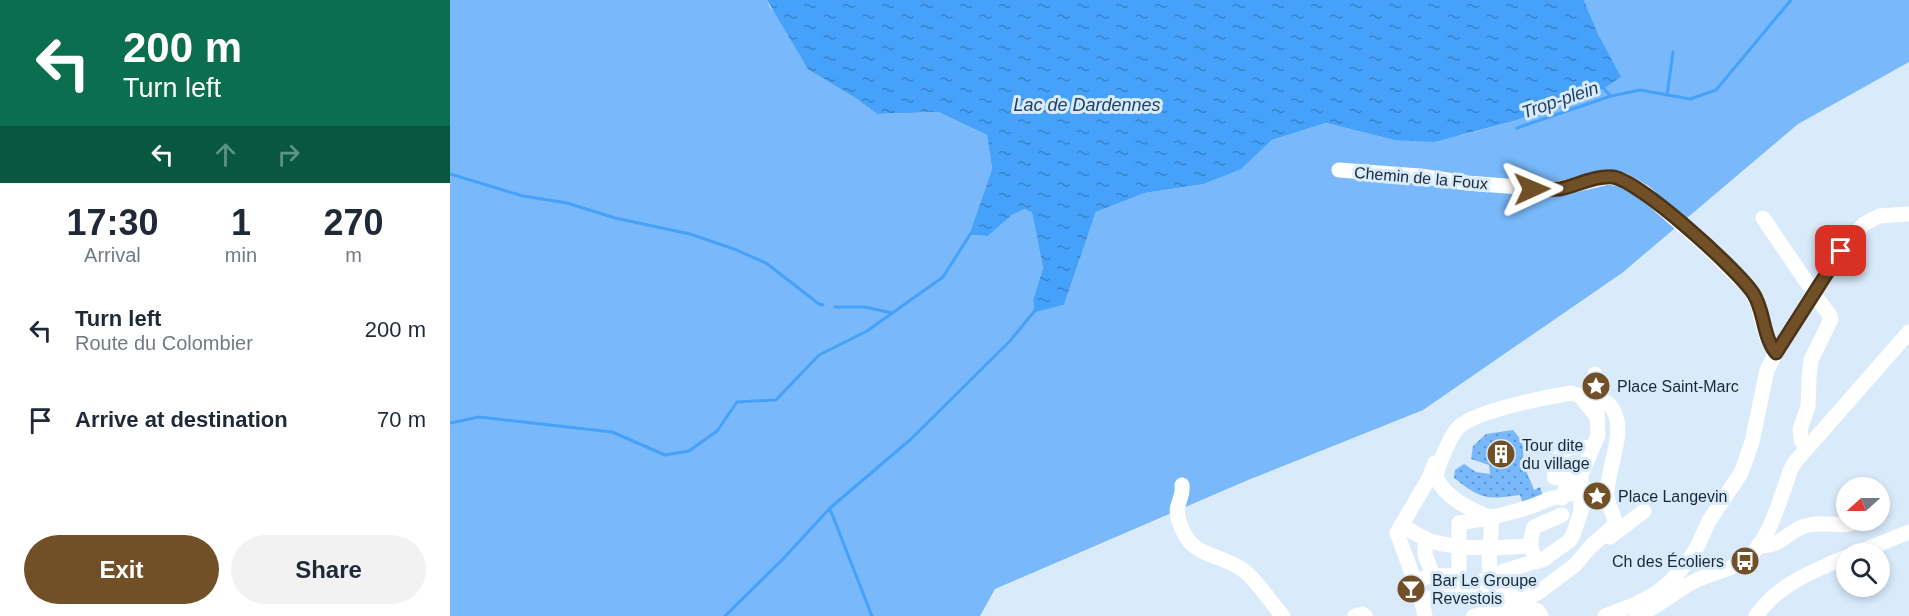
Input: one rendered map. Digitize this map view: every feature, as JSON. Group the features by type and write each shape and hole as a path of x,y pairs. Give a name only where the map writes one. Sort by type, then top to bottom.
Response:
{"street":[{"name":"Chemin de la Foux","path":"1339,170 1546,189 1557,189 1609,177 1623,180 1651,198 1739,277 1757,302 1766,336 1776,353"},
{"path":"1605,616 1655,594 1677,574 1694,552 1709,521 1736,482 1744,465 1752,442 1767,370 1818,286 1856,231 1864,224 1879,216 1909,214"},
{"path":"1763,218 1808,284"},
{"path":"1807,448 1801,440 1800,429 1808,407 1812,360 1829,326 1830,319 1819,301"},
{"path":"1637,616 1690,583 1745,561 1759,544 1776,510 1791,469 1909,332"},
{"path":"1421,601 1464,584 1550,556 1571,536 1581,511 1581,475 1598,435 1595,374"},
{"path":"1491,518 1463,505 1445,490 1436,477 1439,465 1459,427 1470,419 1510,406 1562,394 1577,394 1597,411"},
{"path":"1474,616 1507,610 1539,592 1565,573 1616,523 1606,493 1617,439 1617,417 1607,402 1602,401 1597,411"},
{"path":"1587,552 1571,536 1569,525 1560,508 1568,483 1567,479 1554,477 1562,451 1574,447 1592,449"},
{"path":"1425,616 1399,529 1429,478 1439,454 1448,448"},
{"path":"1182,485 1183,493 1177,506 1178,518 1193,548 1243,570 1283,616"},
{"path":"1464,584 1459,574 1459,523 1491,518 1524,509 1555,496 1563,497 1581,492"},
{"path":"1587,552 1644,510"},
{"path":"1536,562 1531,547 1534,527 1562,515"},
{"path":"1491,518 1492,537 1488,561 1491,577"},
{"path":"1759,544 1766,546 1774,544 1797,529 1808,525 1836,524"},
{"path":"1399,529 1459,546 1531,547"},
{"path":"1882,543 1909,532"},
{"path":"1422,537 1425,555 1433,575"},
{"path":"1756,616 1763,606 1786,585 1836,562"},
{"path":"1415,582 1433,575 1448,575 1484,591 1501,594 1539,592"},
{"path":"1507,610 1515,612 1535,610 1541,616"},
{"path":"1355,616 1362,614 1365,616"}],"shaded area":[{"path":"450,0 767,0 770,7 854,97 877,114 938,112 987,135 992,169 969,235 988,236 1012,215 1025,209 1032,213 1043,268 1033,300 1036,311 1064,305 1096,212 1145,193 1204,184 1241,168 1272,140 1326,123 1394,140 1462,135 1514,121 1603,89 1599,36 1584,0 1909,0 1909,62 1798,124 1622,273 1423,410 1248,480 995,589 980,616 450,616"},
{"path":"1513,430 1522,442 1525,465 1534,490 1540,487 1544,499 1524,507 1520,495 1484,496 1454,478 1455,470 1464,464 1476,472 1490,474 1489,465 1471,459 1473,446 1486,434"}],"water":[{"name":"Lac de Dardennes","path":"767,0 1584,0 1599,36 1621,77 1603,89 1514,121 1434,142 1394,140 1326,123 1272,140 1241,169 1204,184 1145,193 1096,212 1064,305 1035,312 1033,300 1043,268 1032,213 1025,209 1012,215 988,236 969,235 992,169 987,135 938,112 877,114 808,69"}],"waterway":[{"name":"Trop-plein","path":"1602,87 1611,96 1640,90 1690,99 1716,90 1791,0"},
{"path":"1667,95 1673,52"},
{"name":"Trop-plein","path":"1517,128 1611,96"},
{"path":"450,174 523,196 567,203 615,218 690,234 734,249 766,263 823,305"},
{"path":"450,423 479,417 612,432 665,455 689,451 717,431 737,402 776,400 819,355 867,331 943,277 971,233"},
{"path":"835,307 865,307 892,313"},
{"path":"725,616 783,559 830,508 911,439 1010,341 1037,308"},
{"path":"830,509 872,616"}],"place":[{"name":"Place Saint-Marc","path":"1596,386"},
{"name":"Tour dite du village","path":"1501,454"},
{"name":"Place Langevin","path":"1597,496"},
{"name":"Ch des Écoliers","path":"1745,561"},
{"name":"Bar Le Groupe Revestois","path":"1411,589"}],"route":[{"path":"1532,189 1557,189 1590,180 1616,177 1644,192 1705,245 1749,288 1757,302 1766,336 1776,353 1841,251"}]}
